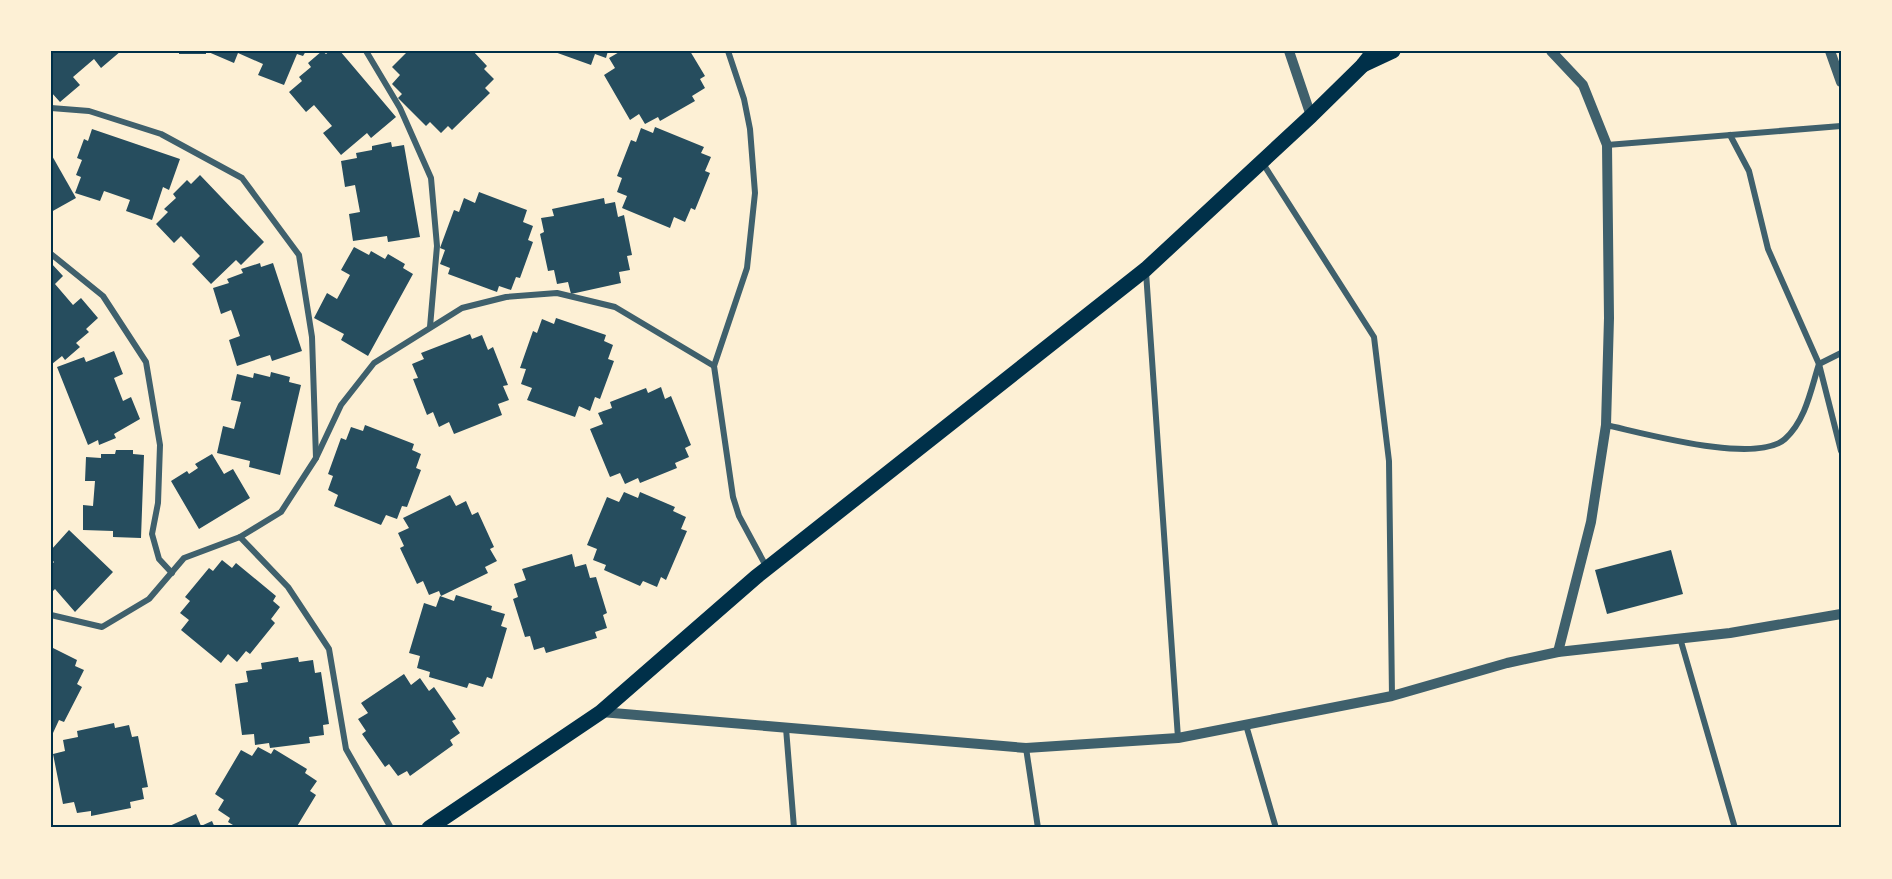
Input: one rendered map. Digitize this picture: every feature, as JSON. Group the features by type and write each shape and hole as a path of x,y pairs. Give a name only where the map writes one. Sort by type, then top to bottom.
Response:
{"main road":[{"path":"429,828 601,712 680,641 767,569 1146,269 1311,116 1363,66 1374,51"},
{"path":"1363,66 1393,51"}],"street":[{"path":"366,51 400,108 431,178 437,246 430,327"},
{"path":"728,51 744,99 750,129 755,193 747,268 714,366 733,496 739,516 767,569"},
{"path":"1289,51 1311,116"},
{"path":"1551,51 1583,85 1607,145 1606,425 1592,522 1558,652"},
{"path":"1830,51 1841,82"},
{"path":"51,108 89,111 161,134 242,178 299,255 312,337 315,458"},
{"path":"1607,145 1841,126"},
{"path":"1730,135 1749,171 1768,249 1819,364 1841,451"},
{"path":"1262,162 1374,337 1389,461 1392,696"},
{"path":"51,254 103,296 146,362 159,445 158,503 152,534 159,559 172,573"},
{"path":"1146,269 1178,738"},
{"path":"51,615 102,627 149,599 184,558 240,537 281,512 315,458 341,405 374,363 462,308 506,297 558,293 615,307 714,366"},
{"path":"1606,425 1712,447 1745,451 1784,440 1802,417 1819,364 1841,353"},
{"path":"240,537 288,586 329,649 346,749 391,828"},
{"path":"601,712 1026,748 1178,738 1392,696 1507,663 1558,652 1730,633 1841,614"},
{"path":"1680,638 1735,828"},
{"path":"1246,725 1276,828"},
{"path":"786,728 794,828"},
{"path":"1026,748 1038,828"}],"building":[{"path":"51,51 121,51 101,68 94,59 73,77 80,85 60,102 51,92"},
{"path":"179,51 206,51 206,54 179,54"},
{"path":"206,51 306,51 303,56 297,54 284,85 258,75 263,64 238,53 234,63"},
{"path":"322,51 326,54 330,51 340,51 396,117 371,138 367,133 341,155 323,133 332,126 314,105 306,112 289,92 302,81 299,77 311,67 308,63"},
{"path":"408,51 473,51 487,66 484,69 494,79 485,88 490,93 452,130 448,126 441,133 430,122 426,126 398,98 402,94 392,84 400,75 392,67"},
{"path":"552,51 608,51 606,58 595,54 591,65"},
{"path":"621,51 690,51 705,76 700,79 705,88 692,96 695,101 660,121 658,117 645,124 639,114 630,120 604,75 615,68 609,58"},
{"path":"655,127 704,147 701,153 711,157 705,171 710,173 695,210 691,208 685,222 674,217 670,228 622,208 627,196 617,192 622,178 617,176 631,140 636,142 641,128 653,133"},
{"path":"92,129 180,159 169,190 163,187 152,220 126,211 130,200 104,191 100,201 75,193 81,177 76,175 82,160 77,158 84,139 88,141"},
{"path":"391,142 392,147 404,145 420,237 388,242 387,236 353,241 349,214 360,212 355,185 345,187 341,161 357,158 356,153 372,150 372,146"},
{"path":"51,154 76,198 51,212"},
{"path":"200,175 264,242 241,265 236,260 211,284 192,264 200,256 181,236 174,243 156,224 168,212 164,209 176,198 173,194 187,180 191,184"},
{"path":"479,192 527,210 523,222 533,226 528,240 533,242 520,278 516,277 511,290 499,286 497,292 448,274 450,268 440,264 445,250 440,248 454,210 459,212 464,198 475,203"},
{"path":"604,198 605,204 615,202 618,217 624,215 632,255 627,256 630,270 619,272 621,283 571,294 568,282 557,284 554,270 548,271 540,234 544,232 541,218 554,216 552,209"},
{"path":"354,247 369,255 371,251 385,259 388,254 405,264 403,268 413,274 368,356 341,340 344,334 314,318 327,293 337,299 350,275 341,270"},
{"path":"51,263 63,276 55,284 73,305 81,298 98,318 86,329 89,332 76,343 80,347 65,360 62,356 52,364"},
{"path":"260,263 261,267 273,263 302,351 272,361 270,355 237,366 229,340 240,336 231,310 221,314 213,288 229,283 227,279 243,273 241,269"},
{"path":"556,318 606,335 604,341 613,345 608,359 614,361 600,399 595,397 590,411 579,406 575,417 527,400 532,388 521,384 526,369 520,368 533,331 537,333 542,319 554,324"},
{"path":"470,334 472,339 482,335 488,350 493,347 508,385 503,386 509,400 498,404 502,415 454,434 449,422 439,427 433,412 427,415 413,379 418,378 412,364 424,359 421,353"},
{"path":"114,351 123,374 114,378 123,401 131,397 140,419 114,434 116,438 99,445 98,440 88,445 57,367 84,357 86,362"},
{"path":"271,372 290,377 289,382 301,385 280,475 249,467 250,461 217,453 223,426 234,429 241,402 231,400 237,374 253,378 254,373 270,377"},
{"path":"661,387 665,399 671,396 691,445 685,448 689,457 675,463 677,468 640,483 638,478 625,484 620,473 610,477 590,429 603,424 598,413 612,408 610,402 646,388 648,393"},
{"path":"365,425 414,444 412,450 421,454 416,468 421,470 407,507 402,506 397,519 386,515 381,525 334,506 338,495 328,490 333,476 328,474 341,438 346,440 351,427 363,431"},
{"path":"116,450 133,450 133,454 144,455 141,538 113,537 113,531 83,530 83,505 93,506 95,481 85,481 86,457 101,458 101,454 115,454"},
{"path":"212,454 224,474 233,469 250,498 199,529 171,481 187,471 189,474 198,468 195,464"},
{"path":"624,492 638,498 640,492 675,507 673,511 686,517 681,529 687,531 666,580 661,577 657,587 643,581 640,586 604,570 606,565 593,560 597,549 587,545 607,497 619,502"},
{"path":"450,495 456,506 466,501 472,515 478,512 494,547 490,549 497,561 485,567 488,573 441,596 439,591 429,595 423,581 417,584 400,548 404,546 398,533 409,528 403,518"},
{"path":"69,530 113,572 75,612 55,589 51,593 51,565 54,562 51,559 51,550"},
{"path":"1671,550 1683,594 1607,614 1595,570"},
{"path":"572,554 575,567 586,564 590,578 596,577 607,613 603,615 607,628 595,632 597,638 546,653 544,647 534,650 530,636 525,637 513,599 518,597 514,584 526,580 522,569"},
{"path":"222,560 232,568 236,563 276,596 273,601 280,607 271,619 275,623 250,654 246,651 237,662 228,654 221,663 181,630 189,620 180,613 190,601 185,597 209,568 213,571"},
{"path":"456,595 492,606 491,610 505,614 501,626 507,628 492,679 487,677 483,687 469,683 467,688 429,677 430,672 417,668 420,656 409,653 424,603 436,607 440,596 454,601"},
{"path":"51,647 77,660 75,666 84,670 77,684 82,687 64,722 59,720 53,733"},
{"path":"298,657 299,662 313,660 315,673 321,672 329,724 323,725 324,735 309,737 310,743 270,748 269,743 255,745 254,734 242,735 235,684 248,682 246,671 262,669 261,663"},
{"path":"404,674 411,685 420,678 429,691 434,687 456,719 452,721 460,733 450,740 453,745 410,776 407,771 398,776 389,764 385,767 362,734 366,731 358,719 368,713 361,703"},
{"path":"114,723 115,728 129,725 132,737 138,736 148,787 142,788 144,799 130,802 131,808 91,816 91,811 77,813 74,802 63,804 53,754 65,751 63,740 78,737 77,731"},
{"path":"258,747 271,754 274,749 307,769 305,773 317,781 310,791 316,795 296,828 238,828 228,822 230,818 218,810 224,800 215,794 241,750 252,756"},
{"path":"196,814 201,826 212,821 215,828 165,828"}]}
